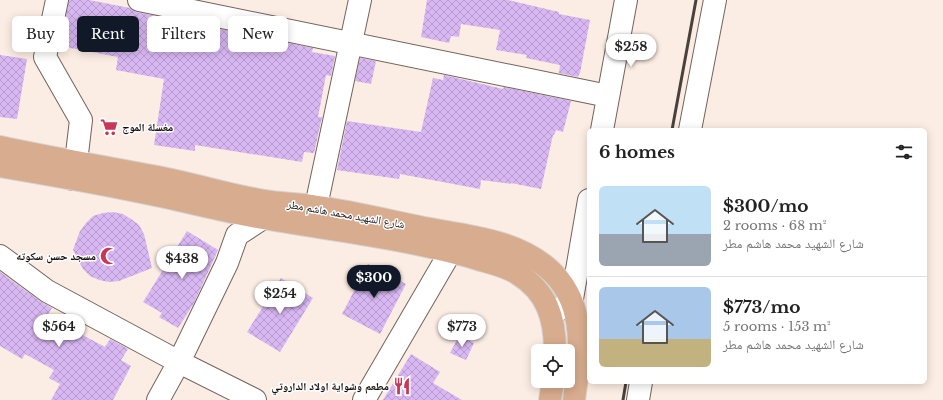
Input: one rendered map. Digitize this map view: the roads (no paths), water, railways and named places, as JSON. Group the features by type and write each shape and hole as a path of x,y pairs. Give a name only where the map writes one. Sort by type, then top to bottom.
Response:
{"main road":[{"name":"شارع الشهيد محمد هاشم مطر","path":"2,159 74,170 168,180 266,210 314,216 454,243 501,243 526,253 542,263 554,274 572,299 578,321 579,346 575,400"},
{"name":"شارع الشهيد محمد هاشم مطر","path":"454,243 517,273 532,284 545,300 552,315 555,344"},
{"path":"550,400 552,388"}],"street":[{"path":"57,0 45,57 80,120 74,170"},
{"path":"139,0 608,96"},
{"path":"314,216 360,0"},
{"path":"602,128 626,0"},
{"path":"690,128 715,0"},
{"path":"158,400 179,362 227,263 237,236 266,210"},
{"path":"552,315 572,299 587,212"},
{"path":"364,400 454,243"},
{"path":"0,256 47,291 179,362 255,400"},
{"path":"638,400 641,384"}],"railway":[{"path":"672,128 696,0"},
{"path":"623,400 626,384"}],"place":[{"name":"مغسلة الموج","path":"109,127"},
{"name":"مسجد حسن سكوته","path":"109,256"},
{"name":"مطعم وشواية اولاد الداروتي","path":"402,386"}]}
